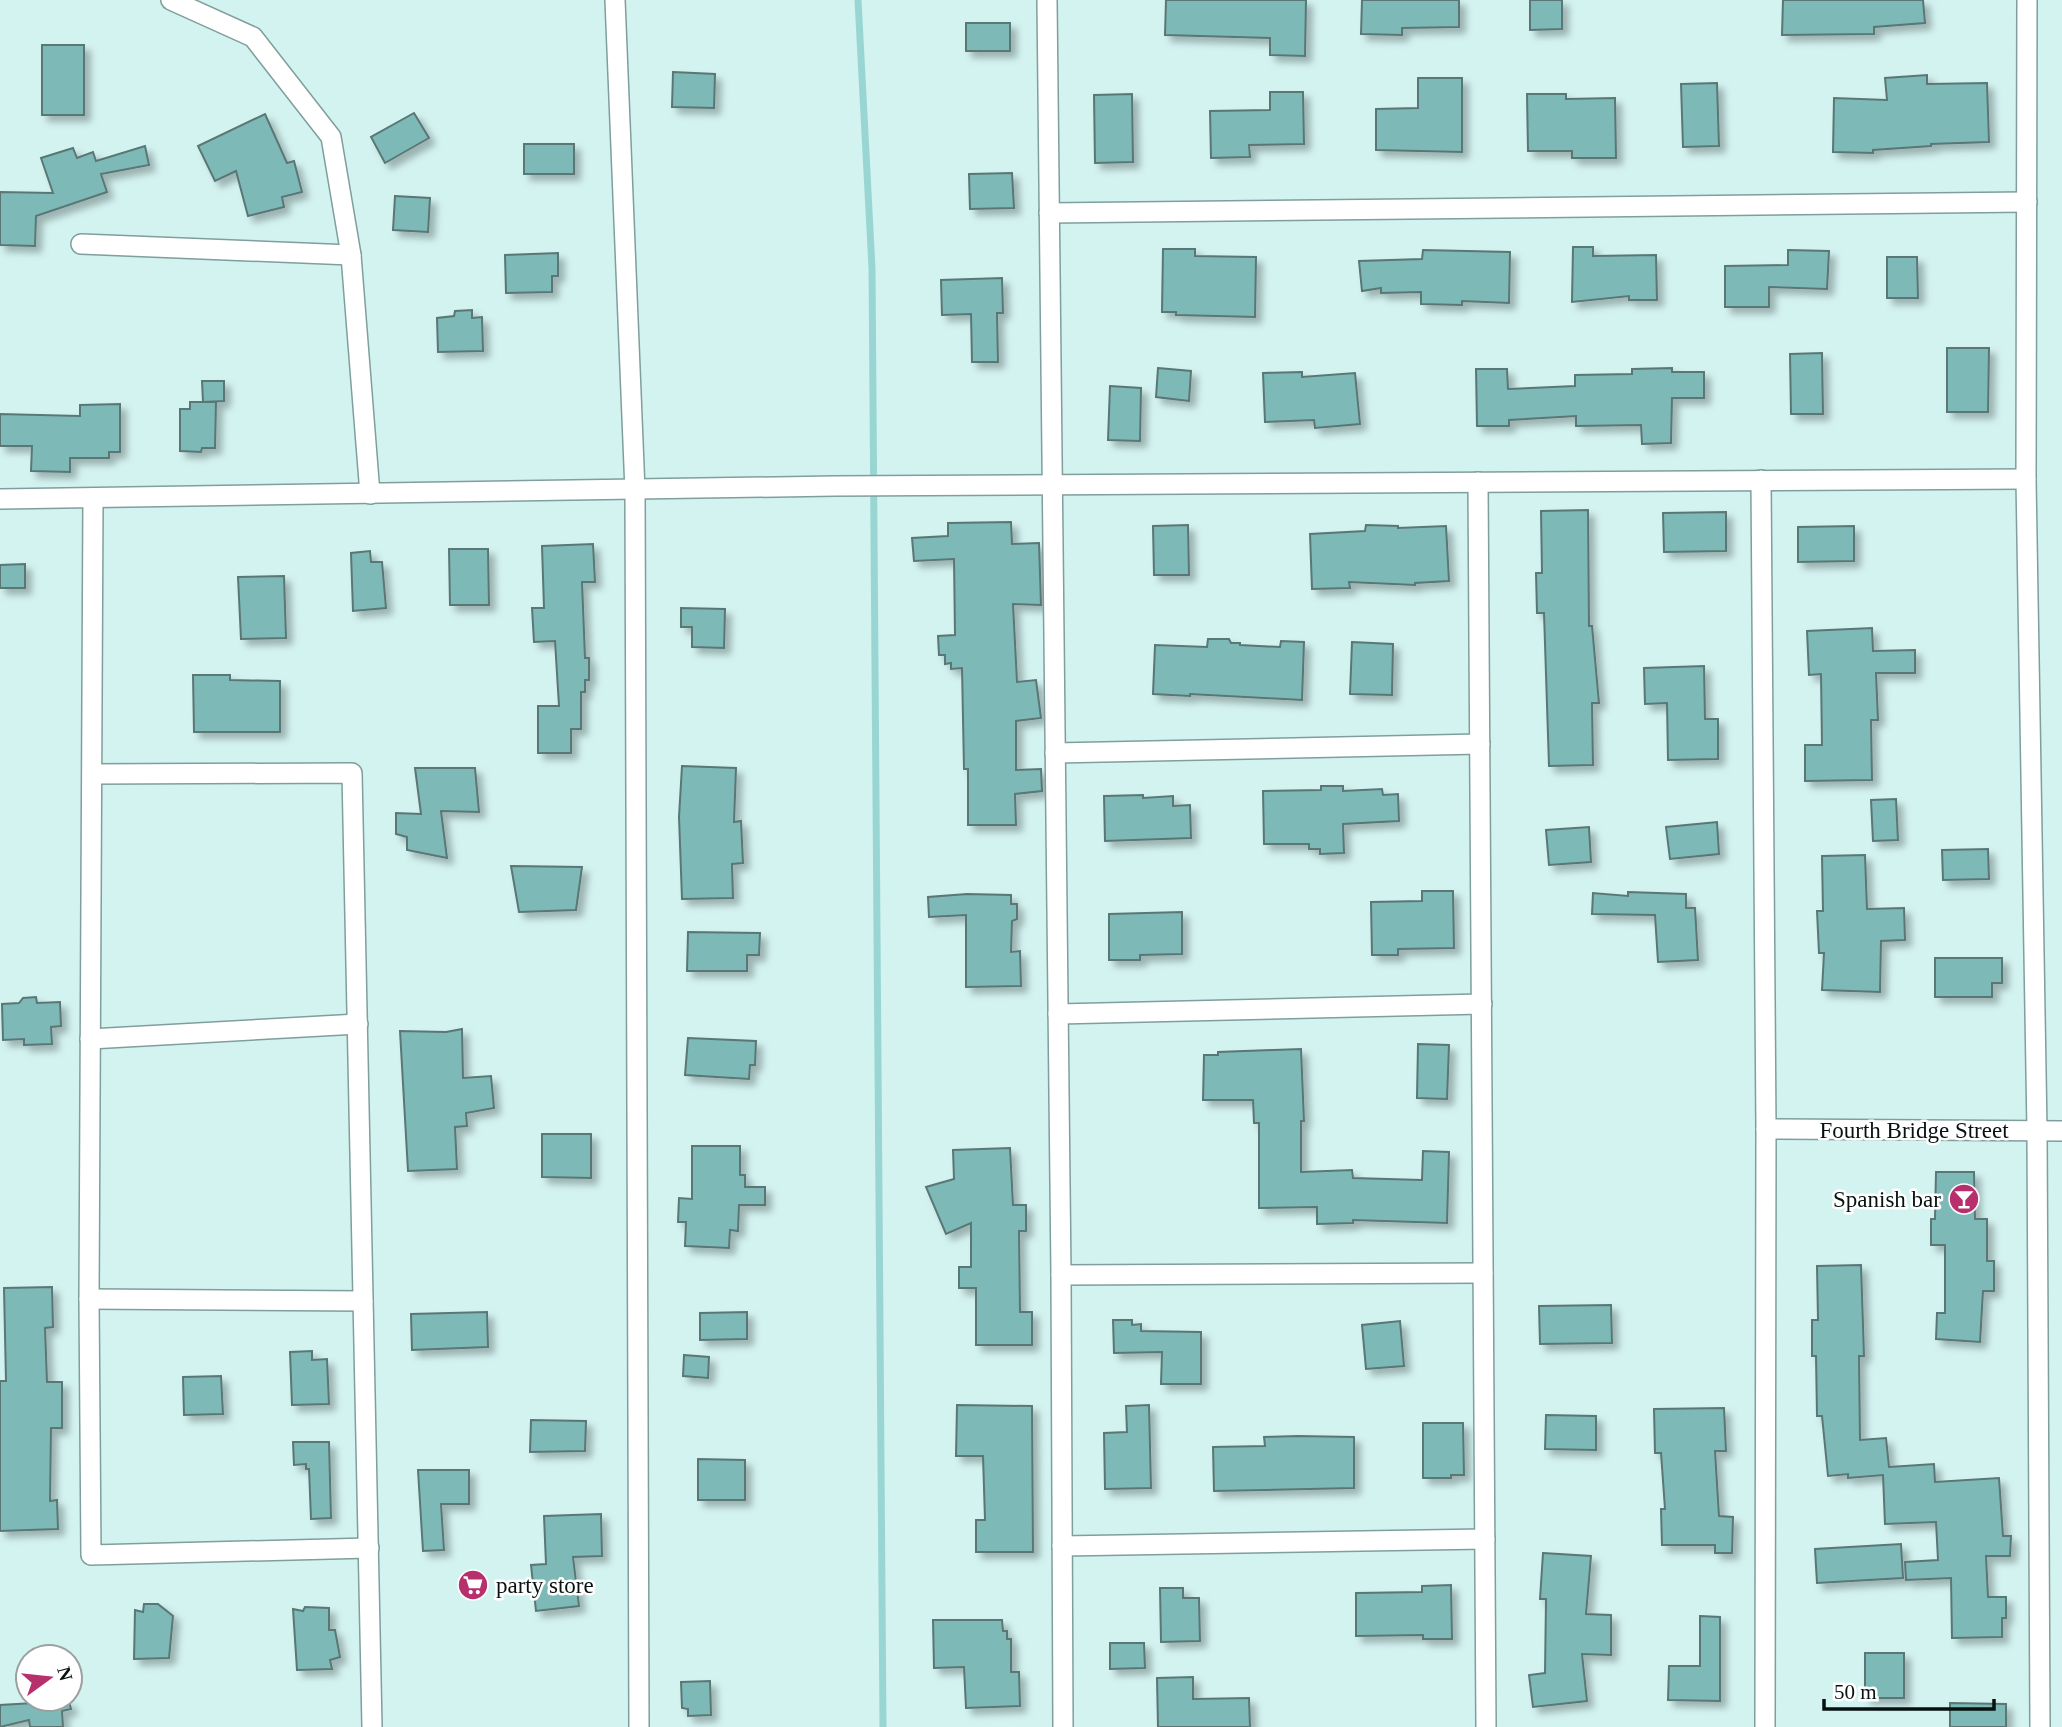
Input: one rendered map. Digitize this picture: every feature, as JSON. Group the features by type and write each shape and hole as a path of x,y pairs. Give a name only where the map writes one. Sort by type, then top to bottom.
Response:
{"street":[{"path":"171,0 253,37 331,137 351,255 370,494"},
{"path":"615,0 635,491 639,1727"},
{"path":"1047,0 1061,1275 1063,1727"},
{"path":"2027,0 2026,479 2037,1131 2040,1727"},
{"path":"1049,214 2027,202"},
{"path":"80,244 351,255"},
{"path":"0,499 1052,485 2026,479"},
{"path":"1761,480 1766,1129 1765,1727"},
{"path":"1478,482 1486,1727"},
{"path":"93,498 89,1299 91,1555 369,1548"},
{"path":"1055,752 1480,744"},
{"path":"92,774 352,773 372,1727"},
{"path":"1058,1014 1482,1004"},
{"path":"90,1039 358,1024"},
{"name":"Fourth Bridge Street","path":"1766,1129 2062,1131"},
{"path":"1061,1275 1483,1273"},
{"path":"89,1299 363,1301"},
{"path":"1062,1546 1485,1539"}],"building":[{"path":"1166,0 1306,0 1305,56 1270,55 1270,38 1165,35"},
{"path":"1362,0 1459,0 1459,27 1402,28 1402,35 1361,34"},
{"path":"1530,0 1562,0 1562,29 1530,30"},
{"path":"1783,0 1923,0 1925,23 1874,27 1874,34 1782,35"},
{"path":"966,23 1010,23 1010,51 966,51"},
{"path":"42,45 84,45 84,115 42,115"},
{"path":"673,72 715,74 714,108 672,107"},
{"path":"1927,75 1927,84 1987,83 1989,142 1931,144 1873,150 1873,153 1833,152 1834,98 1887,100 1885,78"},
{"path":"1418,78 1462,78 1462,152 1376,150 1376,109 1418,108"},
{"path":"1717,83 1719,146 1683,147 1681,84"},
{"path":"1270,92 1303,92 1304,144 1249,145 1250,157 1211,158 1210,111 1270,110"},
{"path":"1132,94 1133,162 1095,163 1094,95"},
{"path":"1527,94 1566,94 1566,99 1615,98 1616,158 1572,158 1572,151 1528,151"},
{"path":"414,113 429,138 385,163 371,137"},
{"path":"265,114 287,163 294,161 302,192 282,197 284,207 248,216 236,171 215,181 198,146"},
{"path":"524,144 574,144 574,174 524,174"},
{"path":"145,146 149,165 101,174 107,192 36,216 35,246 0,245 0,192 53,193 41,158 73,148 77,158 93,152 96,161"},
{"path":"1012,173 1014,208 970,209 969,174"},
{"path":"395,196 430,198 428,232 393,230"},
{"path":"1573,247 1593,247 1593,256 1656,255 1657,300 1629,300 1629,296 1572,302"},
{"path":"1163,249 1195,249 1195,256 1256,257 1255,317 1176,315 1176,312 1162,312"},
{"path":"1423,250 1510,252 1509,303 1462,301 1462,305 1421,304 1421,292 1381,293 1381,288 1362,291 1359,261 1422,259"},
{"path":"1788,250 1829,251 1827,289 1769,287 1769,307 1725,307 1725,266 1788,265"},
{"path":"558,253 558,276 552,276 552,292 506,293 505,255"},
{"path":"1887,257 1917,257 1918,298 1887,298"},
{"path":"1002,278 1003,313 997,313 998,362 972,362 971,314 942,315 941,280"},
{"path":"472,310 472,318 482,317 483,351 438,352 437,318 454,316 455,311"},
{"path":"1947,348 1989,348 1988,412 1947,412"},
{"path":"1822,353 1823,414 1791,414 1790,354"},
{"path":"1158,368 1191,371 1189,401 1156,397"},
{"path":"1672,368 1672,372 1704,372 1704,398 1672,398 1671,443 1642,444 1641,425 1576,426 1576,416 1509,420 1509,426 1477,426 1476,369 1507,369 1508,389 1575,386 1575,375 1632,374 1632,369"},
{"path":"1302,372 1302,377 1355,373 1360,424 1315,428 1314,420 1265,422 1263,373"},
{"path":"202,381 224,381 224,401 203,402"},
{"path":"1110,386 1141,388 1140,441 1108,440"},
{"path":"190,402 216,402 215,448 202,448 201,452 180,451 180,409 190,409"},
{"path":"120,404 120,452 109,452 109,458 70,458 70,472 31,471 32,446 0,446 0,414 80,416 80,405"},
{"path":"1588,510 1589,626 1592,626 1599,703 1592,703 1593,765 1549,766 1544,613 1537,613 1536,573 1542,573 1541,511"},
{"path":"1726,512 1726,551 1664,552 1663,513"},
{"path":"1011,522 1012,544 1039,543 1041,605 1013,604 1017,682 1036,680 1041,718 1016,721 1016,770 1041,769 1042,791 1015,794 1016,825 968,825 968,769 964,769 962,668 951,669 951,663 945,664 945,655 939,655 938,636 955,635 954,559 914,561 912,538 948,536 948,523"},
{"path":"1188,525 1189,575 1154,575 1153,526"},
{"path":"1366,525 1398,528 1446,526 1449,581 1415,585 1349,582 1350,588 1312,589 1310,534 1365,531"},
{"path":"1854,526 1854,561 1798,562 1798,527"},
{"path":"593,544 595,582 582,582 585,658 589,658 589,680 585,680 585,692 581,692 581,729 571,729 571,753 538,753 538,706 559,706 555,641 534,642 532,608 544,608 542,546"},
{"path":"449,549 488,549 489,605 450,605"},
{"path":"370,551 371,562 382,562 386,608 353,611 351,553"},
{"path":"25,564 25,588 0,588 0,565"},
{"path":"284,576 286,638 241,639 238,577"},
{"path":"681,608 725,609 724,648 692,647 692,627 681,627"},
{"path":"1872,628 1873,651 1915,650 1915,673 1876,673 1878,720 1871,720 1872,780 1805,781 1805,745 1822,745 1821,674 1809,675 1807,631"},
{"path":"1208,639 1229,639 1231,643 1240,645 1280,647 1281,641 1304,642 1302,700 1153,694 1155,645 1207,647"},
{"path":"1352,642 1393,644 1392,695 1350,694"},
{"path":"1704,666 1705,719 1718,719 1718,759 1668,760 1667,703 1645,704 1644,668"},
{"path":"193,675 230,675 230,680 280,681 280,732 194,732"},
{"path":"682,766 736,768 734,822 741,821 743,863 732,864 733,898 682,899 679,817"},
{"path":"415,768 475,768 479,812 441,811 447,858 407,850 407,837 396,834 396,813 421,814"},
{"path":"1321,786 1343,786 1343,791 1382,789 1383,795 1398,794 1399,821 1343,824 1344,853 1320,854 1320,849 1309,849 1309,844 1264,844 1263,791 1321,790"},
{"path":"1143,795 1143,798 1173,796 1173,806 1190,805 1191,838 1105,841 1104,796"},
{"path":"1896,799 1898,840 1873,841 1871,800"},
{"path":"1717,822 1719,854 1670,859 1666,827"},
{"path":"1589,827 1591,862 1549,865 1546,830"},
{"path":"1988,849 1989,879 1943,880 1942,850"},
{"path":"1865,855 1867,909 1904,908 1905,940 1881,941 1880,992 1822,990 1824,953 1819,953 1817,911 1823,911 1822,856"},
{"path":"511,866 582,867 576,910 519,912"},
{"path":"1422,891 1453,891 1454,948 1398,949 1398,955 1372,955 1371,902 1422,901"},
{"path":"1628,892 1686,894 1686,908 1695,908 1698,960 1658,962 1655,915 1592,914 1593,893 1628,896"},
{"path":"1011,895 1011,904 1017,904 1017,919 1012,921 1011,952 1020,951 1021,986 966,987 966,915 929,917 928,897"},
{"path":"1182,912 1182,954 1140,955 1140,960 1109,960 1109,914"},
{"path":"688,932 760,933 759,955 747,955 747,971 687,971"},
{"path":"1935,958 2002,958 2002,983 1992,983 1992,997 1935,997"},
{"path":"36,997 37,1003 60,1002 61,1026 51,1027 52,1044 24,1045 24,1039 3,1040 2,1004 19,1003 23,998"},
{"path":"462,1029 463,1078 491,1076 494,1108 466,1113 467,1126 455,1127 457,1169 408,1171 400,1031 446,1032"},
{"path":"688,1038 756,1041 755,1065 750,1065 749,1079 685,1075"},
{"path":"1418,1044 1449,1045 1447,1099 1417,1098"},
{"path":"1301,1049 1304,1121 1301,1121 1301,1172 1352,1170 1353,1178 1422,1180 1423,1151 1449,1152 1447,1223 1353,1220 1353,1223 1317,1224 1317,1207 1259,1208 1259,1123 1254,1123 1253,1100 1203,1100 1204,1055 1218,1055 1218,1052"},
{"path":"542,1134 591,1134 591,1178 542,1177"},
{"path":"692,1146 740,1146 740,1175 745,1175 745,1187 765,1187 765,1205 739,1205 738,1231 730,1230 729,1248 685,1246 686,1222 678,1222 679,1198 692,1199"},
{"path":"1010,1148 1013,1205 1026,1205 1026,1231 1019,1231 1020,1312 1032,1312 1032,1345 976,1345 976,1288 959,1288 959,1267 971,1267 971,1223 946,1234 926,1187 954,1179 953,1150"},
{"path":"1936,1172 1974,1172 1975,1219 1987,1219 1987,1261 1994,1261 1994,1291 1983,1291 1980,1342 1936,1339 1937,1313 1945,1313 1945,1245 1931,1245 1931,1219 1935,1219"},
{"path":"1861,1265 1864,1356 1859,1356 1860,1440 1886,1438 1889,1467 1934,1464 1935,1482 1999,1478 2003,1536 2011,1536 2010,1556 1986,1556 1988,1597 2006,1597 2002,1637 1952,1638 1951,1578 1906,1580 1905,1562 1938,1560 1936,1522 1885,1524 1883,1475 1848,1478 1848,1474 1828,1476 1822,1416 1817,1416 1816,1356 1812,1356 1812,1320 1818,1320 1817,1266"},
{"path":"52,1287 53,1327 45,1328 47,1382 62,1382 62,1428 51,1428 50,1501 57,1500 58,1529 0,1531 0,1381 6,1381 4,1288"},
{"path":"1611,1305 1612,1343 1540,1344 1539,1306"},
{"path":"487,1312 488,1347 412,1350 411,1314"},
{"path":"747,1312 747,1339 700,1340 700,1313"},
{"path":"1113,1320 1132,1320 1132,1325 1141,1324 1141,1331 1201,1332 1201,1384 1161,1384 1162,1352 1114,1353"},
{"path":"1400,1321 1404,1366 1366,1369 1362,1325"},
{"path":"312,1351 312,1360 327,1359 329,1404 292,1405 290,1352"},
{"path":"684,1355 709,1357 708,1378 683,1376"},
{"path":"221,1376 223,1414 184,1415 183,1377"},
{"path":"957,1405 1032,1406 1033,1552 976,1552 976,1520 985,1520 983,1456 956,1456"},
{"path":"1149,1405 1151,1488 1105,1489 1104,1433 1127,1432 1126,1406"},
{"path":"1724,1408 1726,1451 1715,1451 1719,1516 1733,1517 1732,1553 1715,1553 1715,1545 1662,1545 1661,1509 1665,1509 1661,1453 1655,1453 1654,1409"},
{"path":"1546,1415 1596,1416 1596,1450 1545,1449"},
{"path":"531,1420 586,1421 585,1451 530,1452"},
{"path":"1423,1423 1463,1423 1464,1475 1423,1478"},
{"path":"1264,1437 1354,1437 1354,1488 1214,1491 1213,1447 1265,1446"},
{"path":"293,1442 329,1442 331,1518 311,1519 309,1469 306,1469 306,1464 294,1465"},
{"path":"698,1459 745,1460 745,1500 698,1500"},
{"path":"418,1470 469,1470 469,1504 441,1504 444,1550 423,1551"},
{"path":"601,1514 602,1556 573,1557 579,1606 536,1611 531,1565 546,1564 544,1516"},
{"path":"1901,1544 1903,1578 1817,1583 1815,1549"},
{"path":"1543,1553 1591,1556 1586,1614 1611,1615 1611,1655 1582,1654 1587,1701 1533,1707 1529,1675 1545,1673 1546,1599 1540,1599"},
{"path":"1451,1585 1452,1639 1423,1639 1423,1635 1356,1636 1356,1593 1422,1592 1422,1586"},
{"path":"1160,1588 1183,1588 1183,1598 1199,1598 1200,1641 1161,1642"},
{"path":"144,1604 158,1604 173,1616 169,1658 134,1659 135,1610 143,1612"},
{"path":"305,1607 329,1608 329,1630 335,1630 340,1657 330,1660 332,1669 297,1670 293,1609 303,1611"},
{"path":"1700,1616 1720,1617 1720,1701 1668,1700 1669,1666 1700,1666"},
{"path":"933,1620 1002,1620 1003,1631 1007,1631 1007,1639 1011,1639 1011,1672 1019,1672 1020,1706 966,1708 964,1667 934,1668"},
{"path":"1110,1643 1144,1643 1145,1668 1110,1669"},
{"path":"1865,1653 1904,1653 1904,1698 1865,1698"},
{"path":"1193,1677 1193,1699 1249,1698 1250,1727 1158,1727 1157,1678"},
{"path":"710,1681 711,1715 688,1716 688,1709 682,1708 681,1682"},
{"path":"1950,1703 2006,1704 2006,1727 1950,1727"},
{"path":"14,1704 14,1713 62,1713 63,1727 30,1727 29,1720 0,1727 0,1705"}],"waterway":[{"path":"858,0 872,268 883,1727"}],"place":[{"name":"Spanish bar","path":"1964,1199"},
{"name":"party store","path":"473,1585"}]}
